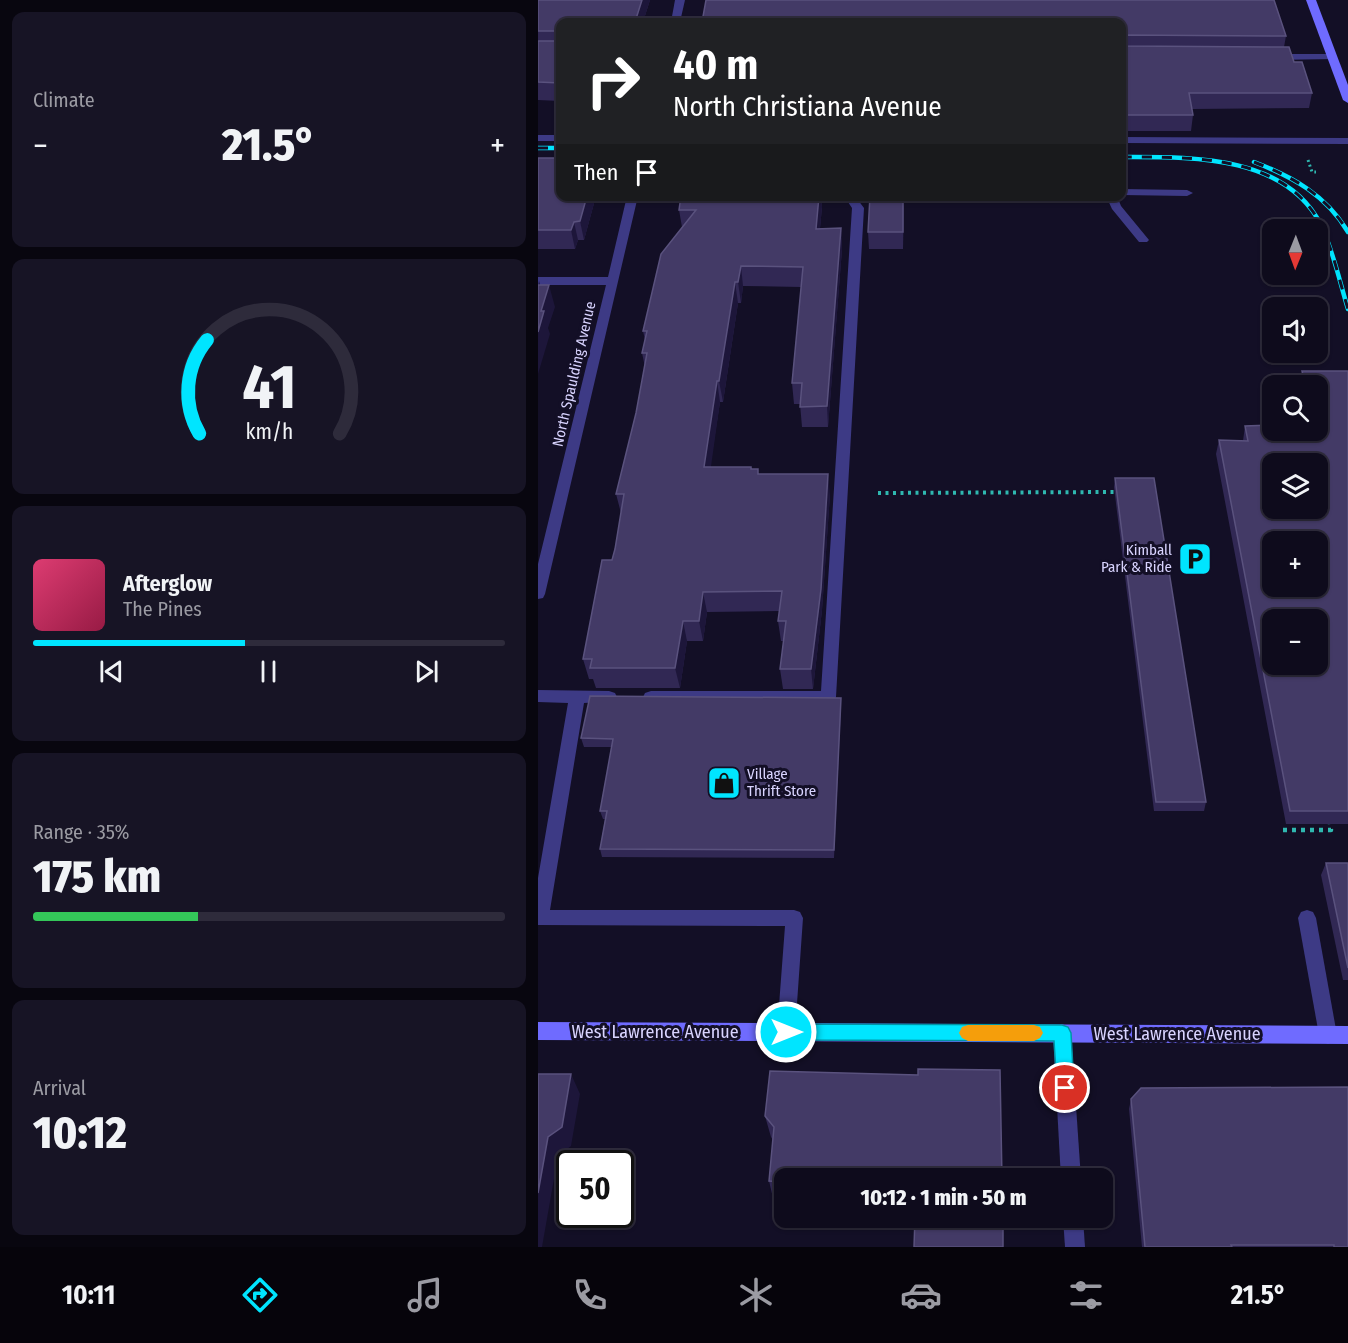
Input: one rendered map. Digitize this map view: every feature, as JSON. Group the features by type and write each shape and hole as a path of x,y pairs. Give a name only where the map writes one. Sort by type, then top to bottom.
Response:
{"main road":[{"path":"1310,0 1348,100"},
{"name":"West Lawrence Avenue","path":"538,1031 1348,1035"}],"street":[{"path":"676,18 680,0"},
{"path":"1265,57 1332,57"},
{"path":"538,138 556,138"},
{"path":"1126,140 1348,141"},
{"path":"1126,192 1187,193"},
{"name":"North Spaulding Avenue","path":"538,594 632,201"},
{"path":"538,696 828,697 858,208 853,201"},
{"path":"1113,201 1143,240"},
{"path":"538,281 613,281"},
{"path":"577,696 540,918 794,918 786,1032"},
{"path":"1306,918 1328,1035"},
{"path":"1062,1033 1070,1168"},
{"path":"1074,1228 1075,1247"}],"path":[{"path":"1308,159 1312,172 1316,172"},
{"path":"878,493 1115,492"},
{"path":"1283,830 1331,830 1330,824"}],"building":[{"path":"538,0 642,0 636,18 556,18 556,31 538,31"},
{"path":"706,0 1274,0 1286,36 1126,35 1126,18 703,18"},
{"path":"538,41 556,41 556,83 538,82"},
{"path":"1126,46 1289,47 1294,62 1302,62 1312,93 1189,93 1193,115 1126,115"},
{"path":"538,158 556,158 556,201 586,201 580,221 574,222 571,230 538,230"},
{"path":"680,201 819,201 816,229 841,228 827,406 800,407 802,383 792,383 803,267 741,266 738,282 735,282 704,467 751,467 751,469 758,469 758,474 828,474 821,589 811,669 780,669 786,621 778,621 782,591 703,592 699,621 683,621 675,668 590,668 592,659 583,659 602,560 612,560 615,549 624,494 616,494 636,413 647,353 642,353 647,331 643,331 661,254 696,210 679,210"},
{"path":"870,201 903,201 903,232 868,232"},
{"path":"538,285 549,285 541,311 544,311 538,332"},
{"path":"1302,371 1348,371 1348,811 1290,811 1264,675 1328,675 1328,609 1262,609 1262,665 1219,440 1248,441 1245,426 1262,425 1262,441 1328,441 1328,375 1303,375"},
{"path":"1115,478 1154,478 1206,802 1156,802"},
{"name":"Village Thrift Store","path":"590,696 841,698 834,850 600,849 607,811 600,811 613,739 581,738"},
{"path":"1326,863 1348,863 1348,968"},
{"path":"918,1069 1000,1070 1002,1168 774,1168 774,1181 769,1181 774,1127 765,1116 770,1071 918,1075"},
{"path":"538,1074 571,1074 562,1127 548,1137 538,1193"},
{"path":"1348,1087 1348,1247 1231,1245 1232,1247 1145,1247 1131,1099 1141,1088"},
{"path":"915,1228 1003,1228 1003,1247 914,1247"}],"railway":[{"path":"538,148 556,148"},
{"path":"1126,157 1177,158 1234,164 1260,172 1284,184 1305,202 1321,225 1333,256 1348,309"},
{"path":"1254,162 1282,174 1307,189 1330,208 1348,232"}],"slow traffic":[{"path":"968,1033 1034,1033"}],"place":[{"name":"Kimball Park & Ride","path":"1195,559"},
{"name":"Village Thrift Store","path":"724,783"}],"route":[{"path":"786,1032 1062,1033 1065,1088"}]}
